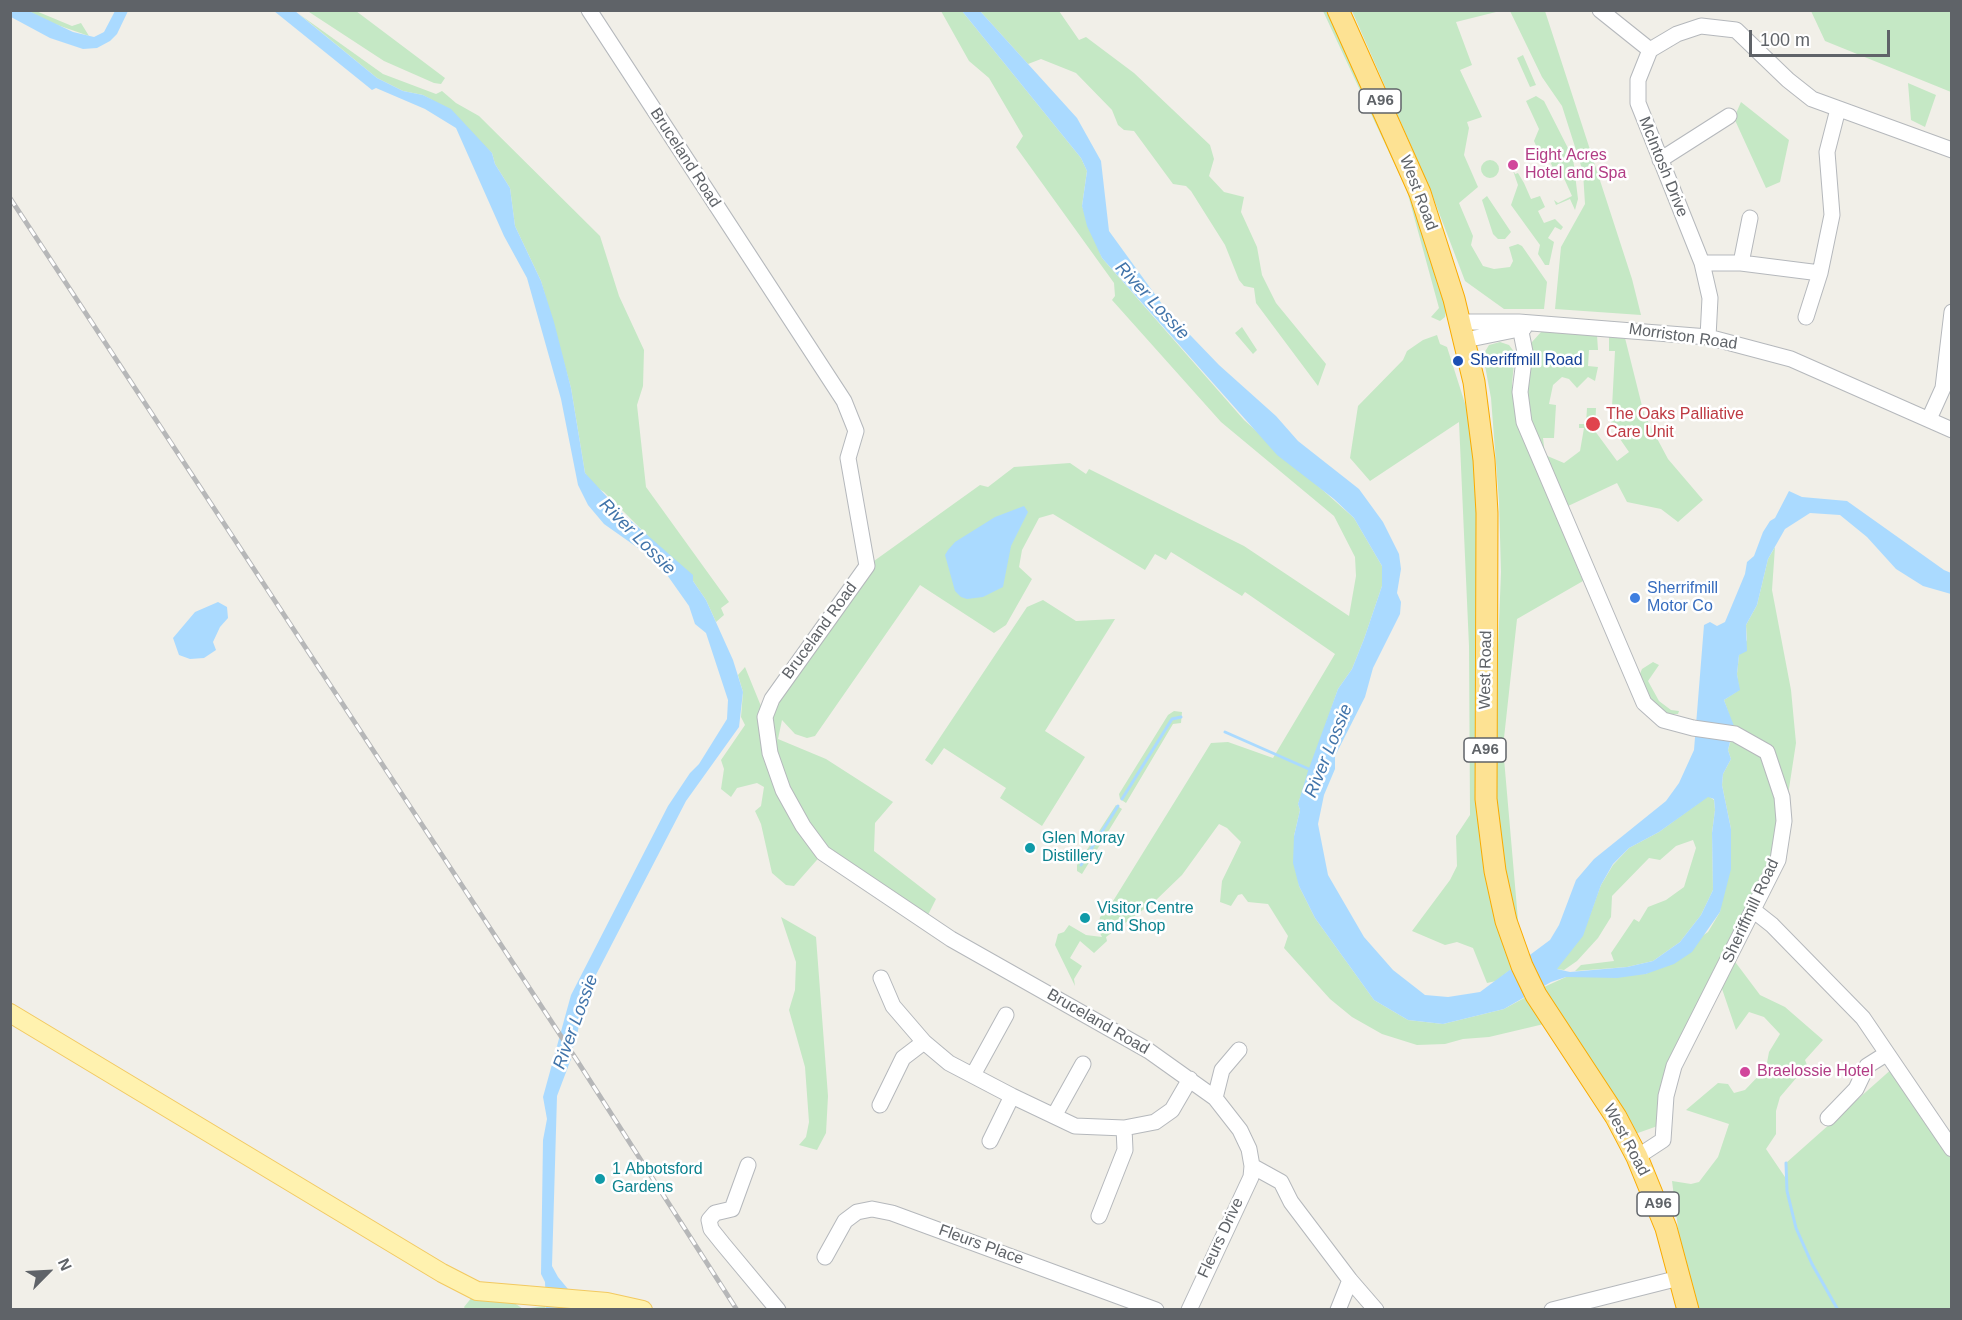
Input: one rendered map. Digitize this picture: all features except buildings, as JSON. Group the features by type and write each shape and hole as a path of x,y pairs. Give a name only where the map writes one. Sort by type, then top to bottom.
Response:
{"highway":[{"name":"West Road","path":"1338,10 1420,193 1463,331 1478,409 1487,513 1486,799 1495,872 1506,921 1522,966 1536,995 1616,1117 1637,1157 1660,1211 1688,1310"}],"main road":[{"path":"10,1013 442,1273 477,1291 526,1298 584,1300 643,1310"}],"street":[{"name":"Bruceland Road","path":"589,10 844,401 856,431 848,458 867,566 772,699 765,717 770,753 783,790 803,826 823,853 951,939 1101,1022 1190,1079 1215,1098 1240,1130 1249,1149 1252,1166"},
{"path":"1600,10 1650,50 1677,34 1701,26 1736,30 1788,80 1812,99 1952,150"},
{"name":"McIntosh Drive","path":"1650,50 1638,80 1638,103 1702,263 1710,298 1708,337"},
{"path":"1806,317 1820,273 1832,215 1827,152 1838,109"},
{"path":"1660,160 1729,116"},
{"path":"1741,263 1750,218"},
{"path":"1702,263 1741,263 1820,273"},
{"path":"1929,419 1942,388 1952,312"},
{"name":"Morriston Road","path":"1463,331 1541,324 1708,337 1791,359 1952,430"},
{"name":"Sheriffmill Road","path":"1520,325 1525,352 1520,393 1524,422 1628,669 1649,709 1663,720 1694,728 1735,734 1767,752 1774,767 1783,809 1784,821 1778,860 1674,1066 1666,1096 1663,1140 1637,1157"},
{"path":"1753,910 1772,925 1863,1018 1952,1149"},
{"path":"881,978 894,1006 924,1042 950,1063 1075,1126 1124,1128 1155,1122 1172,1110 1190,1079"},
{"path":"973,1075 1006,1015"},
{"path":"880,1105 903,1058 924,1042"},
{"path":"1215,1098 1222,1070 1239,1050"},
{"path":"1828,1118 1857,1089 1867,1066 1886,1054"},
{"path":"1054,1116 1083,1064"},
{"path":"990,1141 1012,1096"},
{"path":"1099,1215 1125,1150 1124,1128"},
{"path":"748,1165 732,1209 715,1213 709,1220 711,1228 723,1244 778,1310"},
{"path":"1252,1166 1281,1182 1291,1202 1350,1280 1376,1310"},
{"name":"Fleurs Drive","path":"1189,1310 1251,1176 1252,1166"},
{"name":"Fleurs Place","path":"825,1257 845,1221 857,1212 872,1209 892,1213 1156,1310"},
{"path":"1552,1310 1679,1278"},
{"path":"1338,1310 1350,1280"}],"green space":[{"path":"306,10 356,11 445,78 441,84 434,83 384,61"},
{"path":"29,11 36,11 72,26 81,23 89,36 46,21"},
{"path":"941,11 962,11 1081,158 1087,171 1082,206 1102,258 1244,420 1354,518 1382,566 1382,586 1364,639 1352,669 1338,689 1298,804 1300,810 1294,836 1299,886 1315,918 1374,1000 1408,1020 1443,1024 1504,1009 1526,997 1544,1024 1489,1037 1463,1039 1445,1044 1417,1045 1382,1034 1352,1017 1330,999 1284,948 1288,936 1268,904 1248,902 1242,894 1238,895 1231,906 1220,902 1222,881 1241,842 1227,828 1219,824 1182,875 1155,901 1106,937 1107,941 1094,953 1080,941 1070,958 1082,966 1074,979 1075,986 1055,945 1058,934 1064,932 1069,925 1086,935 1102,937 1098,929 1100,917 1110,906 1211,743 1228,742 1273,758 1335,654 1245,592 1242,596 1171,552 1166,560 1155,554 1145,570 1053,514 1039,518 1022,550 1019,567 1032,579 1006,625 994,633 920,585 815,736 807,738 795,734 782,720 778,739 826,759 893,802 875,823 874,851 936,899 927,917 823,853 794,886 786,885 772,873 761,824 755,811 761,806 764,787 757,783 737,788 731,797 721,789 724,769 721,760 745,725 741,717 743,692 738,675 745,667 765,716 867,566 980,485 988,487 1014,467 1070,463 1086,474 1089,469 1244,546 1349,616 1356,576 1355,557 1334,516 1221,422 1112,300 1115,296 1114,283 1016,147 1023,136 989,78 969,61"},
{"path":"980,11 1059,11 1079,40 1086,37 1134,73 1210,145 1214,159 1209,176 1224,192 1244,197 1241,212 1257,247 1262,275 1276,303 1326,364 1318,386 1256,303 1254,288 1244,286 1239,280 1225,245 1191,191 1186,186 1173,184 1134,131 1124,130 1118,125 1112,110 1076,73 1041,59 1028,64"},
{"path":"1323,11 1334,11 1413,190 1446,310 1445,317 1440,321 1431,317 1439,308 1407,191"},
{"path":"1352,11 1500,11 1456,22 1472,65 1460,70 1482,117 1467,122 1469,128 1464,155 1478,187 1459,203 1473,236 1471,245 1483,266 1494,269 1510,267 1513,261 1509,247 1518,244 1522,246 1547,282 1544,309 1504,309 1465,281 1430,189"},
{"path":"1510,11 1545,11 1632,279 1641,315 1555,309 1561,247 1585,204 1583,172 1562,106 1542,77"},
{"path":"1811,11 1951,11 1951,92 1825,41"},
{"path":"299,14 383,74 436,94 442,91 456,103 479,116 600,236 619,296 644,350 643,386 637,405 646,487 729,602 721,608 724,615 716,622 706,600 693,581 604,492 594,486 585,473 571,388 541,281 515,226 510,188 495,164 492,153 432,100 423,95 403,91 377,78"},
{"path":"1523,55 1536,85 1530,87 1517,58"},
{"path":"1908,83 1936,95 1925,127 1911,120"},
{"path":"1536,96 1544,101 1573,158 1578,199 1575,210 1570,199 1556,205 1554,200 1558,203 1572,196 1558,165 1553,168 1544,148 1538,150 1534,141 1539,129 1526,101"},
{"path":"1741,102 1789,140 1780,182 1766,188 1734,118"},
{"path":"1490,160 1496,163 1499,169 1496,175 1490,178 1484,175 1481,169 1484,163"},
{"path":"1511,165 1515,174 1518,173 1524,183 1531,199 1540,196 1545,207 1538,211 1544,223 1555,219 1563,227 1561,230 1555,227 1548,238 1554,242 1549,265 1545,265 1538,254 1540,245 1511,205 1518,185"},
{"path":"1487,196 1511,232 1505,239 1498,239 1493,234 1482,200"},
{"path":"1242,327 1257,350 1253,354 1235,333"},
{"name":"The Oaks Palliative Care Unit","path":"1548,330 1597,335 1598,350 1589,350 1588,366 1598,367 1595,381 1588,377 1577,388 1569,379 1562,377 1553,385 1549,404 1556,405 1554,438 1543,438 1545,455 1564,463 1580,451 1584,428 1579,428 1579,424 1586,424 1587,408 1596,408 1595,431 1617,461 1629,452 1611,426 1615,351 1609,351 1609,337 1610,334 1624,334 1644,414 1668,459 1703,500 1678,522 1661,509 1627,502 1617,483 1566,507 1529,426 1525,399 1532,342 1541,332"},
{"path":"1437,335 1440,344 1447,347 1469,416 1480,529 1478,665 1514,967 1496,981 1487,983 1473,948 1457,942 1445,945 1412,931 1450,880 1457,866 1456,836 1470,815 1469,646 1459,422 1370,481 1350,458 1358,406 1403,360 1407,351 1423,340"},
{"path":"1500,342 1509,345 1515,353 1512,384 1518,425 1583,581 1517,619 1503,747 1518,920 1515,925 1507,896 1495,794 1495,723 1501,572 1499,502 1491,398 1483,355 1489,345"},
{"path":"1775,547 1772,590 1791,690 1796,743 1778,860 1730,955 1760,995 1785,1007 1823,1040 1805,1060 1807,1065 1780,1097 1776,1111 1776,1134 1766,1149 1787,1180 1786,1163 1894,1067 1951,1149 1951,1309 1695,1309 1682,1260 1672,1181 1691,1184 1699,1182 1718,1157 1729,1124 1686,1110 1718,1083 1728,1084 1734,1093 1745,1090 1766,1068 1769,1052 1780,1034 1764,1017 1749,1012 1736,1030 1719,980 1674,1066 1666,1123 1635,1134 1563,1024 1544,987 1566,977 1646,974 1708,932 1720,912 1731,829 1722,785 1723,774 1731,759 1728,750 1734,729 1724,700 1739,690 1737,674 1739,655 1747,640 1746,625 1757,605 1768,559"},
{"path":"1043,600 1076,621 1115,619 1045,731 1085,757 1042,826 1000,798 1006,788 944,748 932,765 925,760 1027,607"},
{"path":"1653,662 1659,665 1648,681 1659,701 1671,710 1679,711 1678,714 1664,714 1651,703 1639,676 1642,669"},
{"path":"1174,711 1182,712 1181,723 1173,724 1126,803 1120,799 1119,794 1168,715"},
{"path":"1708,796 1714,800 1715,810 1712,833 1713,890 1701,915 1680,942 1653,961 1627,967 1575,971 1581,965 1614,961 1611,953 1634,919 1639,922 1648,907 1666,900 1684,887 1696,848 1693,840 1676,846 1660,860 1649,858 1612,896 1611,917 1598,938 1577,961 1564,970 1556,969 1582,936 1601,885 1613,865 1629,848 1659,832"},
{"path":"1116,805 1122,809 1082,874 1077,871 1077,865"},
{"path":"781,917 816,937 828,1096 826,1133 817,1150 799,1145 806,1137 809,1122 805,1067 789,1010 795,990 796,962"},
{"path":"477,1291 503,1295 523,1309 545,1306 546,1309 466,1310 464,1307"}],"water":[{"path":"10,11 29,11 73,32 94,37 104,32 115,11 128,11 117,34 110,41 97,48 83,49 50,38 11,17"},
{"name":"River Lossie","path":"274,11 295,11 377,78 403,91 423,95 451,109 492,153 495,164 510,188 515,226 541,281 554,322 571,388 585,473 622,513 693,575 693,581 706,600 733,660 743,692 739,727 686,801 585,996 575,1045 569,1051 571,1059 557,1096 552,1266 568,1289 563,1309 546,1309 545,1282 541,1274 543,1140 547,1119 543,1097 571,995 668,806 690,773 699,764 727,719 728,700 706,633 695,624 689,606 665,572 648,555 604,524 588,505 578,485 561,399 527,278 504,236 456,128 425,109 376,88 372,90"},
{"name":"River Lossie","path":"962,11 980,11 1077,118 1101,161 1109,231 1167,311 1219,365 1276,416 1298,441 1359,489 1383,522 1399,554 1401,569 1397,593 1401,602 1400,614 1373,668 1365,697 1335,756 1335,769 1324,795 1318,824 1328,875 1364,937 1393,970 1425,995 1448,997 1480,992 1550,940 1559,925 1576,880 1594,859 1666,801 1679,783 1694,750 1704,625 1710,622 1717,626 1725,622 1745,574 1747,562 1754,556 1763,532 1770,521 1775,518 1789,491 1802,497 1847,501 1951,573 1951,594 1923,586 1896,569 1867,537 1840,515 1810,513 1785,529 1768,559 1757,605 1746,625 1747,651 1739,655 1737,674 1740,690 1724,700 1734,726 1728,750 1731,759 1723,774 1722,785 1731,829 1731,869 1720,912 1692,952 1674,964 1646,974 1617,978 1566,977 1551,982 1504,1009 1443,1024 1408,1020 1374,1000 1315,918 1299,886 1293,863 1294,836 1300,810 1298,804 1338,689 1352,669 1364,639 1382,586 1382,566 1354,518 1334,499 1277,455 1102,258 1087,226 1082,206 1087,171 1081,158","holes":["1708,797 1714,799 1713,890 1701,915 1680,942 1653,961 1627,967 1570,972 1557,969 1583,936 1601,885 1613,864 1629,848 1659,832"]},
{"path":"1024,506 1028,512 1011,546 1003,587 983,597 967,599 961,597 955,591 945,555 948,550 955,542 995,517"},
{"path":"218,602 227,607 228,618 220,627 213,642 216,650 204,658 190,659 179,655 173,638 195,612"}],"waterway":[{"path":"1122,799 1172,719 1181,717"},
{"name":"River Lossie","path":"1225,732 1311,770"},
{"path":"1081,865 1118,806"},
{"path":"1786,1163 1787,1191 1796,1228 1812,1264 1838,1310"}],"railway":[{"path":"10,198 578,1062 737,1310"}],"place":[{"name":"Eight Acres Hotel and Spa","path":"1513,165"},
{"name":"Sheriffmill Road","path":"1458,361"},
{"name":"The Oaks Palliative Care Unit","path":"1593,424"},
{"name":"Sherrifmill Motor Co","path":"1635,598"},
{"name":"Glen Moray Distillery","path":"1030,848"},
{"name":"Visitor Centre and Shop","path":"1085,918"},
{"name":"Braelossie Hotel","path":"1745,1072"},
{"name":"1 Abbotsford Gardens","path":"600,1179"}]}
